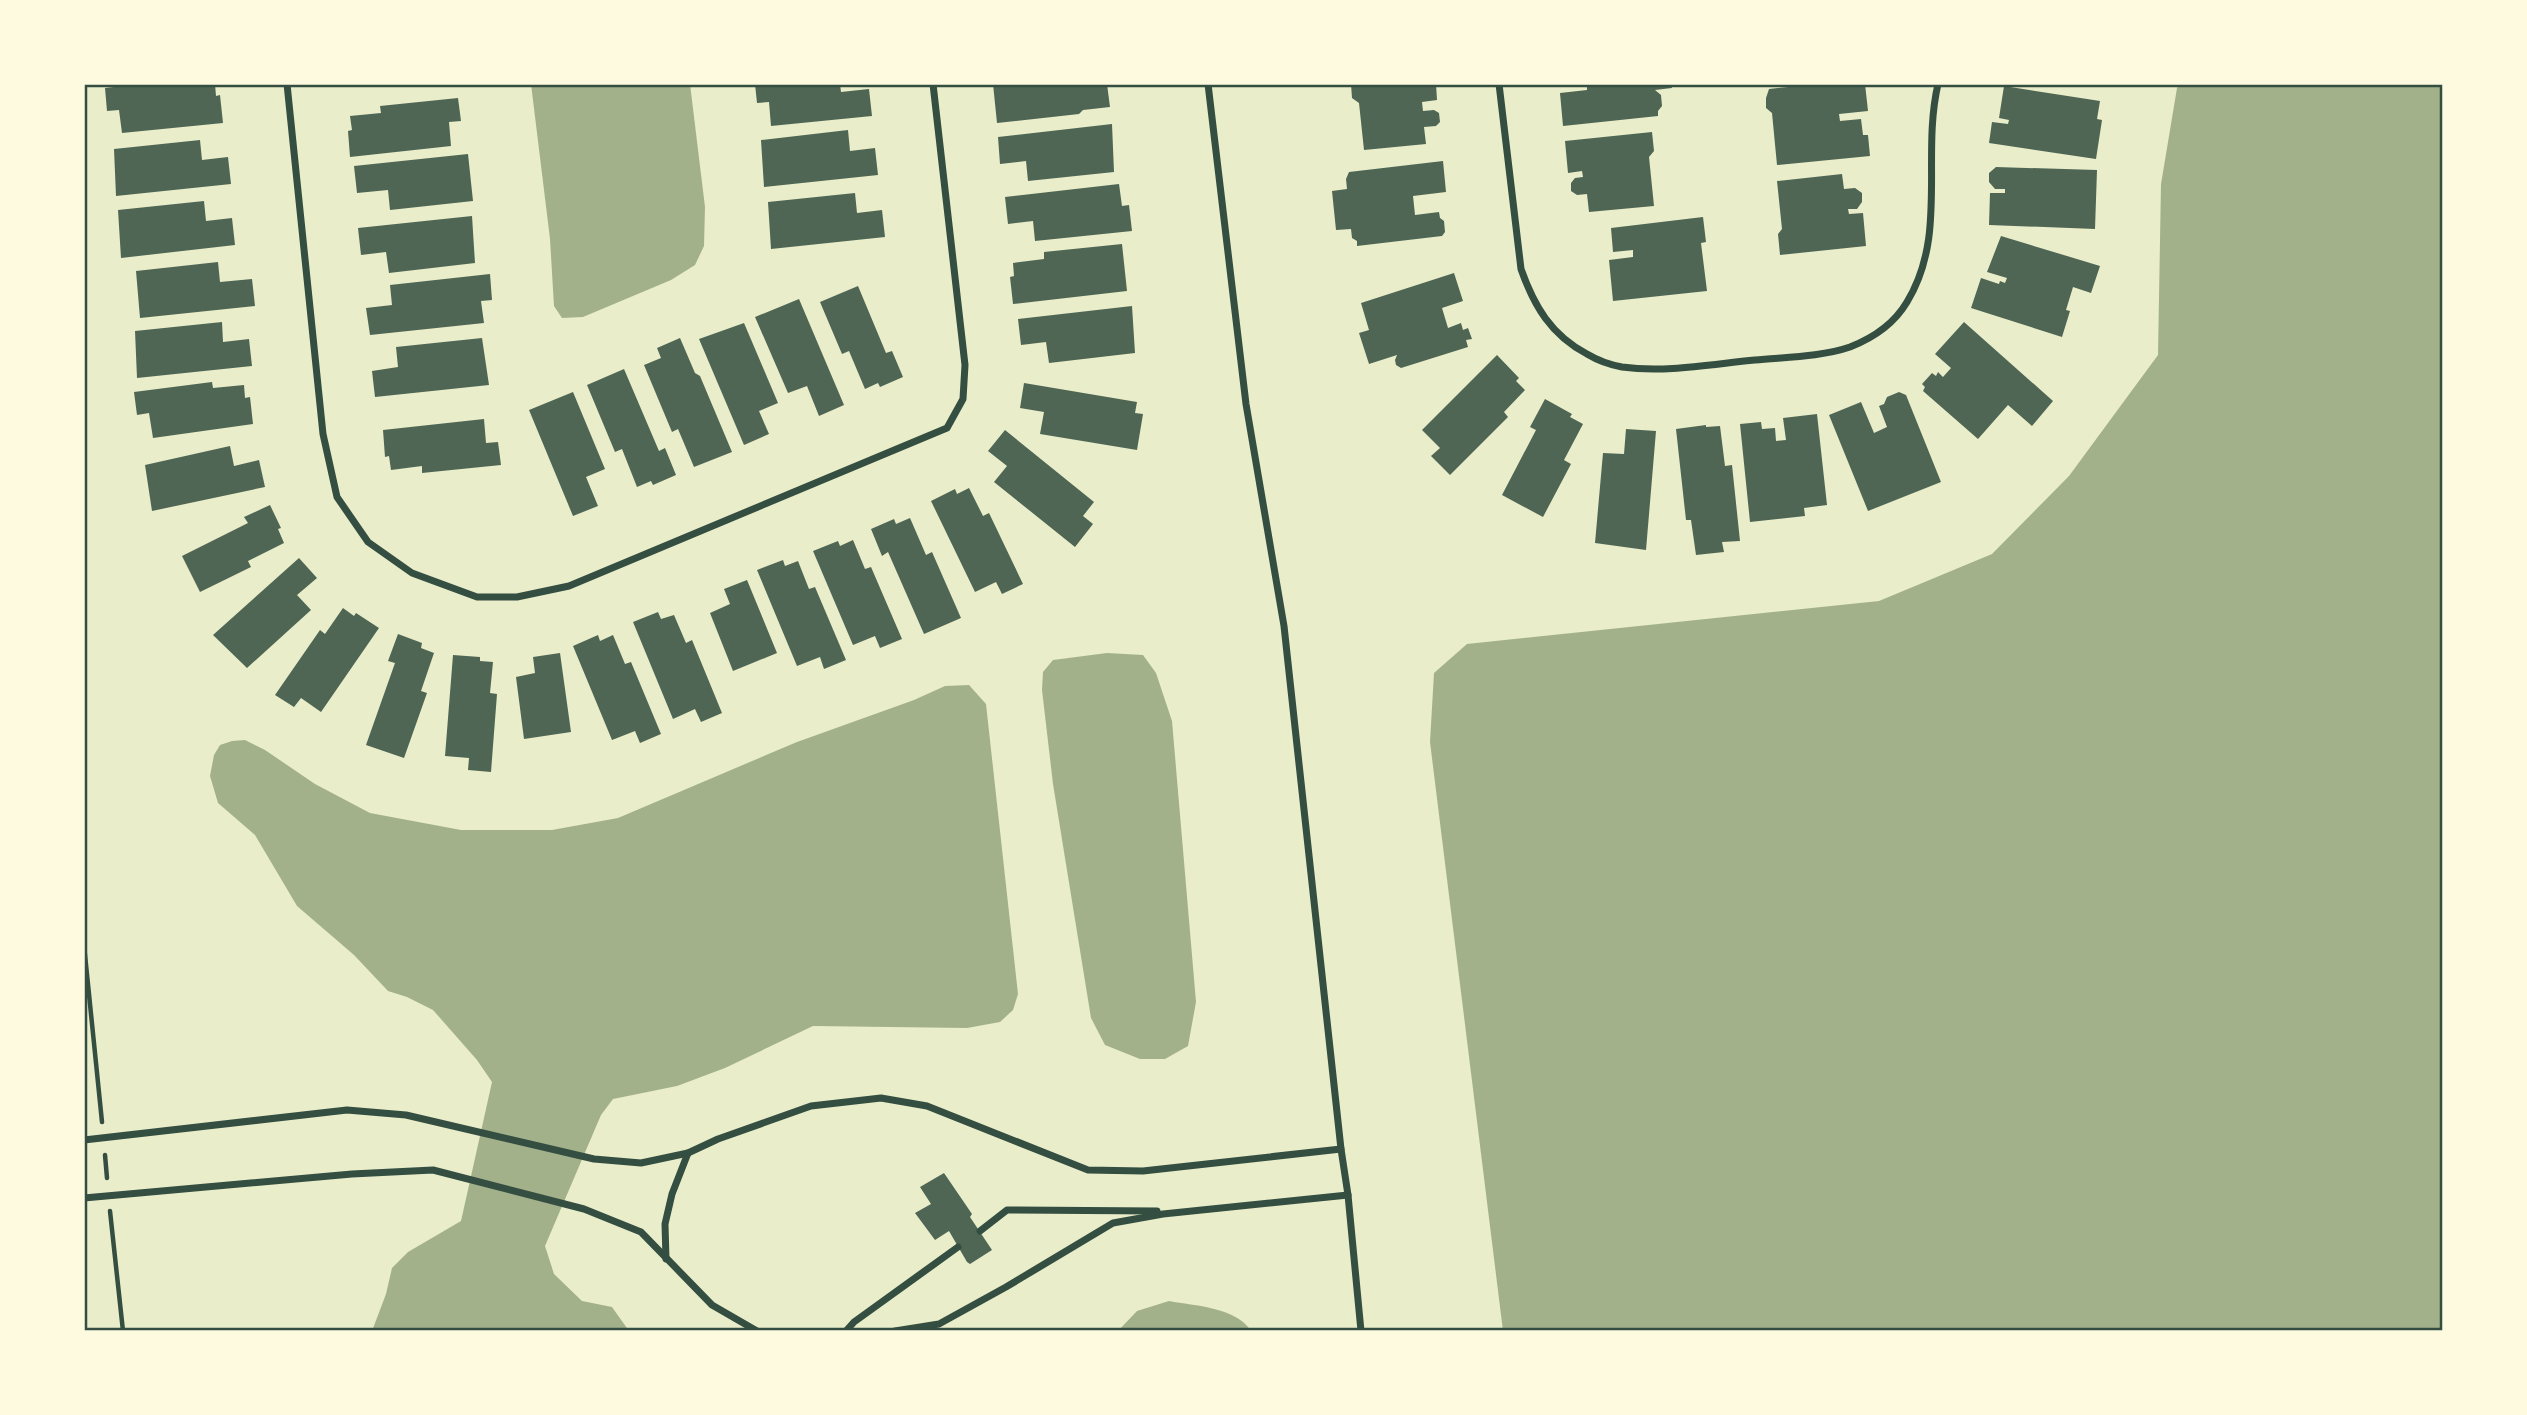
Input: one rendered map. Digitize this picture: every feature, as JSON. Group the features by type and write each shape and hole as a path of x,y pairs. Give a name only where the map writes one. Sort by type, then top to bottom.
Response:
{"street":[{"path":"287,84 323,434 337,497 368,542 412,573 477,597 517,597 569,586 947,428 963,398 965,365 933,84"},
{"path":"1208,84 1246,404 1284,626 1361,1331"},
{"path":"1499,84 1521,269 1531,296 1546,323 1567,342 1589,355 1621,367 1660,369 1814,354 1847,348 1868,339 1893,322 1919,278 1927,252 1932,222 1931,134 1938,84"},
{"path":"84,1140 347,1110 406,1115 594,1159 641,1163 688,1153 718,1139 811,1106 881,1098 927,1106 1088,1170 1143,1171 1341,1149"},
{"path":"666,1259 665,1224 672,1194 688,1153"},
{"path":"84,1198 352,1174 433,1170 584,1209 640,1232 712,1305 757,1331"},
{"path":"895,1331 939,1324 1113,1223 1184,1211 1348,1195"},
{"path":"980,1231 1007,1210 1184,1211"},
{"path":"846,1331 854,1322 958,1247"}],"path":[{"path":"84,945 123,1331"}],"shaded area":[{"path":"531,84 690,84 705,207 704,246 695,265 671,280 583,317 562,318 554,306 550,239"},
{"path":"2180,84 2443,84 2443,1331 1503,1331 1430,742 1434,673 1467,644 1879,601 1992,554 2069,476 2158,355 2161,184 2177,88"},
{"path":"1107,653 1143,655 1156,673 1172,721 1196,1002 1188,1046 1165,1059 1140,1059 1105,1045 1091,1018 1053,784 1042,690 1043,672 1053,660"},
{"path":"969,685 986,704 1018,994 1013,1010 1000,1022 967,1028 813,1026 725,1068 677,1086 613,1099 601,1115 545,1246 554,1274 582,1301 612,1307 629,1331 372,1331 386,1294 392,1268 408,1252 461,1221 492,1082 477,1060 433,1010 388,991 354,955 297,906 255,835 218,803 210,776 214,755 220,745 245,740 265,750 315,784 370,813 461,830 552,830 618,818 797,742 914,700 945,686"},
{"path":"1169,1301 1225,1312 1236,1317 1251,1331 1118,1331 1137,1311"}],"building":[{"path":"139,84 215,84 216,96 220,95 223,123 122,133 119,110 107,111 105,88"},
{"path":"755,84 840,84 841,92 869,89 872,116 771,126 769,102 757,103"},
{"path":"993,84 1107,84 1110,107 1083,110 1079,114 997,123"},
{"path":"1351,84 1436,84 1437,100 1422,102 1423,111 1434,110 1439,113 1440,122 1436,126 1424,127 1426,144 1364,150 1359,103 1352,98"},
{"path":"1587,84 1671,84 1672,88 1655,90 1661,95 1662,106 1658,116 1563,126 1560,93 1587,90"},
{"path":"1817,84 1865,84 1868,111 1839,114 1840,121 1861,119 1863,135 1868,135 1870,156 1777,165 1772,113 1766,108 1769,89"},
{"path":"2004,86 2100,101 2097,119 2102,120 2096,159 1989,143 1992,122 2008,124 2009,120 1999,118"},
{"path":"458,98 461,121 449,122 451,146 350,157 350,116 381,113 380,106"},
{"path":"1112,124 1114,172 1028,181 1026,161 1000,164 998,137"},
{"path":"848,130 850,151 875,148 878,175 764,187 761,140"},
{"path":"1652,132 1654,151 1649,157 1654,206 1589,212 1587,194 1577,195 1571,191 1571,183 1575,178 1583,177 1582,171 1568,173 1565,141"},
{"path":"200,140 202,160 228,157 231,184 116,196 114,149"},
{"path":"468,154 473,201 390,210 388,190 357,193 354,166"},
{"path":"1443,161 1446,192 1413,196 1415,215 1439,212 1444,221 1445,232 1442,236 1357,246 1351,229 1336,230 1332,191 1347,189 1346,179 1349,172"},
{"path":"1996,167 2097,170 2095,229 1989,225 1990,193 2005,193 2005,189 1995,189 1989,182 1989,173"},
{"path":"1842,174 1844,189 1855,188 1862,193 1862,202 1857,209 1848,209 1849,214 1863,213 1866,246 1780,255 1778,234 1782,229 1777,181"},
{"path":"1119,184 1122,206 1129,205 1132,231 1035,241 1033,221 1008,224 1005,197"},
{"path":"855,193 857,213 882,210 885,237 771,249 768,202"},
{"path":"204,201 206,221 232,218 235,245 121,258 118,210"},
{"path":"472,216 475,263 389,273 386,252 361,255 358,228"},
{"path":"1703,217 1706,242 1701,243 1707,291 1613,301 1609,260 1633,257 1633,250 1613,252 1611,228"},
{"path":"2001,236 2100,266 2091,293 2073,287 2066,310 2070,311 2062,337 1971,308 1981,278 1999,284 2000,281 2005,283 2007,278 1987,272"},
{"path":"1122,244 1127,291 1013,304 1010,277 1014,276 1013,263 1044,259 1044,252"},
{"path":"218,262 220,282 252,279 255,306 140,318 136,271"},
{"path":"1454,273 1463,301 1442,308 1448,328 1461,323 1463,330 1468,328 1472,339 1466,340 1468,347 1401,368 1396,365 1397,355 1369,364 1359,333 1369,330 1361,303"},
{"path":"490,274 492,300 481,301 484,323 370,335 366,308 392,305 390,285"},
{"path":"858,286 886,353 892,351 903,377 880,387 878,383 865,389 849,351 842,354 820,302"},
{"path":"799,299 844,405 819,416 807,386 788,393 755,317"},
{"path":"1132,306 1135,353 1049,363 1046,342 1021,345 1018,319"},
{"path":"222,322 223,342 249,339 252,366 137,378 135,331"},
{"path":"1964,322 2053,401 2032,426 2008,405 1978,439 1923,391 1925,387 1922,384 1932,373 1936,376 1938,372 1943,377 1951,368 1935,354"},
{"path":"744,323 778,403 759,411 769,434 744,445 699,339"},
{"path":"482,338 489,385 375,397 372,371 398,367 396,347"},
{"path":"680,338 695,373 700,376 732,452 694,467 678,429 672,432 644,365 661,358 657,348"},
{"path":"1497,355 1519,378 1516,381 1525,390 1504,412 1508,417 1450,475 1431,456 1440,448 1422,430"},
{"path":"624,369 659,451 665,448 676,475 653,485 651,481 637,487 622,449 615,452 587,385"},
{"path":"212,382 213,388 244,385 245,398 250,397 253,424 153,438 149,413 137,415 134,392"},
{"path":"1024,383 1137,402 1135,413 1143,414 1137,450 1040,434 1044,412 1020,408"},
{"path":"573,392 605,469 586,477 598,506 573,516 529,410"},
{"path":"1899,392 1906,395 1941,482 1868,511 1829,415 1861,402 1874,433 1887,427 1879,406 1884,404 1887,397"},
{"path":"1545,399 1572,414 1570,417 1583,424 1564,460 1571,464 1543,517 1502,495 1536,430 1530,427"},
{"path":"1817,414 1827,505 1804,508 1805,516 1750,522 1740,424 1761,422 1762,429 1775,428 1776,441 1786,440 1783,418"},
{"path":"484,419 486,443 498,442 501,465 422,473 422,466 391,470 389,456 385,457 383,430"},
{"path":"1720,426 1725,466 1732,465 1740,541 1722,542 1724,552 1696,555 1691,520 1686,520 1676,429"},
{"path":"1626,429 1656,431 1646,550 1595,543 1603,453 1624,454"},
{"path":"1005,430 1094,502 1083,516 1093,524 1075,547 994,482 1007,466 988,451"},
{"path":"230,446 234,466 259,460 265,487 152,511 145,465"},
{"path":"969,488 983,516 989,513 1023,584 1002,594 996,582 975,592 931,501 955,489 957,494"},
{"path":"270,505 281,528 278,529 284,543 248,561 251,567 200,592 182,556 248,523 244,517"},
{"path":"910,518 926,555 932,552 961,618 924,634 888,552 882,556 871,529 894,519 896,524"},
{"path":"853,540 865,569 871,567 902,639 880,648 875,636 853,645 813,551 838,541 840,546"},
{"path":"299,558 317,578 297,595 311,610 247,668 213,635"},
{"path":"783,560 785,566 798,561 809,589 815,587 846,660 824,669 820,657 797,666 757,570"},
{"path":"747,580 777,653 733,671 710,613 730,604 724,589"},
{"path":"343,608 379,628 321,712 301,698 294,707 275,695 320,630 325,634"},
{"path":"658,612 661,619 674,615 686,643 692,640 722,713 701,722 695,709 673,719 633,622"},
{"path":"398,634 422,643 421,648 434,653 421,691 427,693 404,758 366,745 395,663 388,661"},
{"path":"598,635 600,641 613,635 625,664 631,662 661,734 640,743 635,731 612,740 573,646"},
{"path":"560,653 571,732 524,739 516,677 535,673 533,657"},
{"path":"453,655 480,657 480,661 493,662 490,693 497,694 491,772 468,770 469,758 445,756"},
{"path":"944,1173 992,1250 970,1264 949,1231 935,1240 915,1213 931,1204 920,1187"}]}
